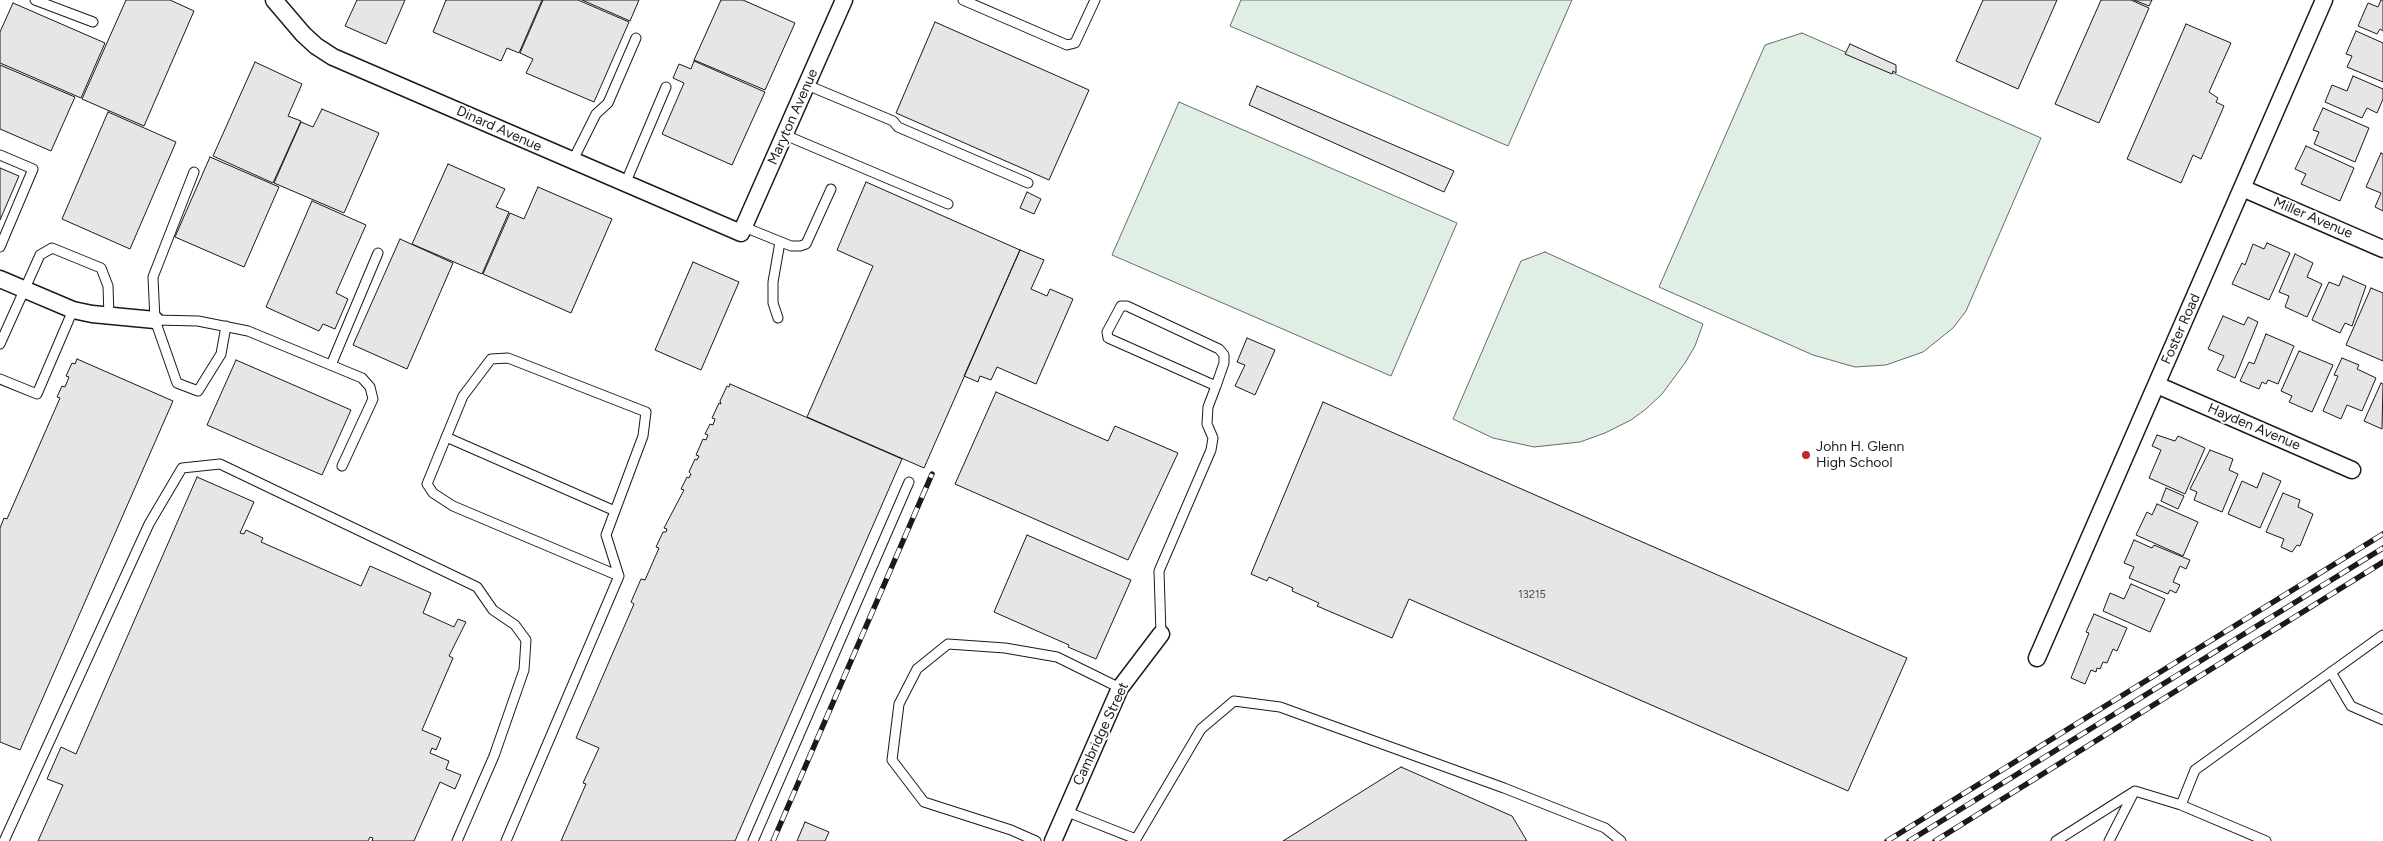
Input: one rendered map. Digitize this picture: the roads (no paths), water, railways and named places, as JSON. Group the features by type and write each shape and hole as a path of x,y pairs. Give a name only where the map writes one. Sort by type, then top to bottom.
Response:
{"street":[{"name":"Dinard Avenue","path":"274,0 296,28 316,46 333,57 572,162 743,230"},
{"name":"Maryton Avenue","path":"743,230 844,0"},
{"name":"Foster Road","path":"2037,658 2324,0"},
{"name":"Miller Avenue","path":"2242,188 2383,249"},
{"path":"0,279 73,310 109,316 155,320"},
{"name":"Hayden Avenue","path":"2156,385 2352,470"},
{"name":"Cambridge Street","path":"1053,841 1120,688 1161,634"}],"lane":[{"path":"35,0 94,22"},
{"path":"963,0 1067,45 1075,43 1095,0"},
{"path":"572,162 596,114 608,103 636,38"},
{"path":"806,85 893,121 898,128 1028,183"},
{"path":"625,184 666,87"},
{"path":"785,135 948,204"},
{"path":"0,155 33,169 0,247"},
{"path":"194,172 153,277 155,320 177,383 198,391 221,354 226,326"},
{"path":"743,230 791,246 806,244 831,189"},
{"path":"778,318 772,303 773,282 780,242"},
{"path":"0,344 40,255 52,248 101,268 108,286 109,316"},
{"path":"331,365 378,253"},
{"path":"1161,634 1159,570 1211,450 1213,438 1207,424 1208,407 1216,386 1224,363 1224,354 1219,348 1127,306 1121,306 1107,332 1108,338 1216,386"},
{"path":"0,379 37,394 73,310"},
{"path":"155,320 198,321 248,331 362,378 370,387 374,399 342,466"},
{"path":"506,841 619,576 606,535 642,436 646,412 508,358 491,359 463,396 427,484 433,493 453,506 619,576"},
{"path":"446,437 615,511"},
{"path":"4,841 149,524 182,468 220,464 477,587 494,610 516,626 526,640 524,670 494,756 457,841"},
{"path":"753,841 909,482"},
{"path":"2181,805 2195,770 2383,635"},
{"path":"1036,841 1011,830 924,802 892,760 899,704 918,669 948,644 1005,648 1057,657 1120,688"},
{"path":"2331,672 2351,706 2383,720"},
{"path":"1065,811 1136,839 1201,729 1234,702 1280,707 1504,788 1605,828 1621,841"},
{"path":"2109,841 2135,791"},
{"path":"2056,841 2135,791 2181,805 2266,841"}],"railway":[{"path":"773,841 932,474"},
{"path":"1887,841 2383,534"},
{"path":"1909,841 2383,548"},
{"path":"1935,841 2383,562"}],"place":[{"name":"John H. Glenn High School","path":"1806,455"}]}
